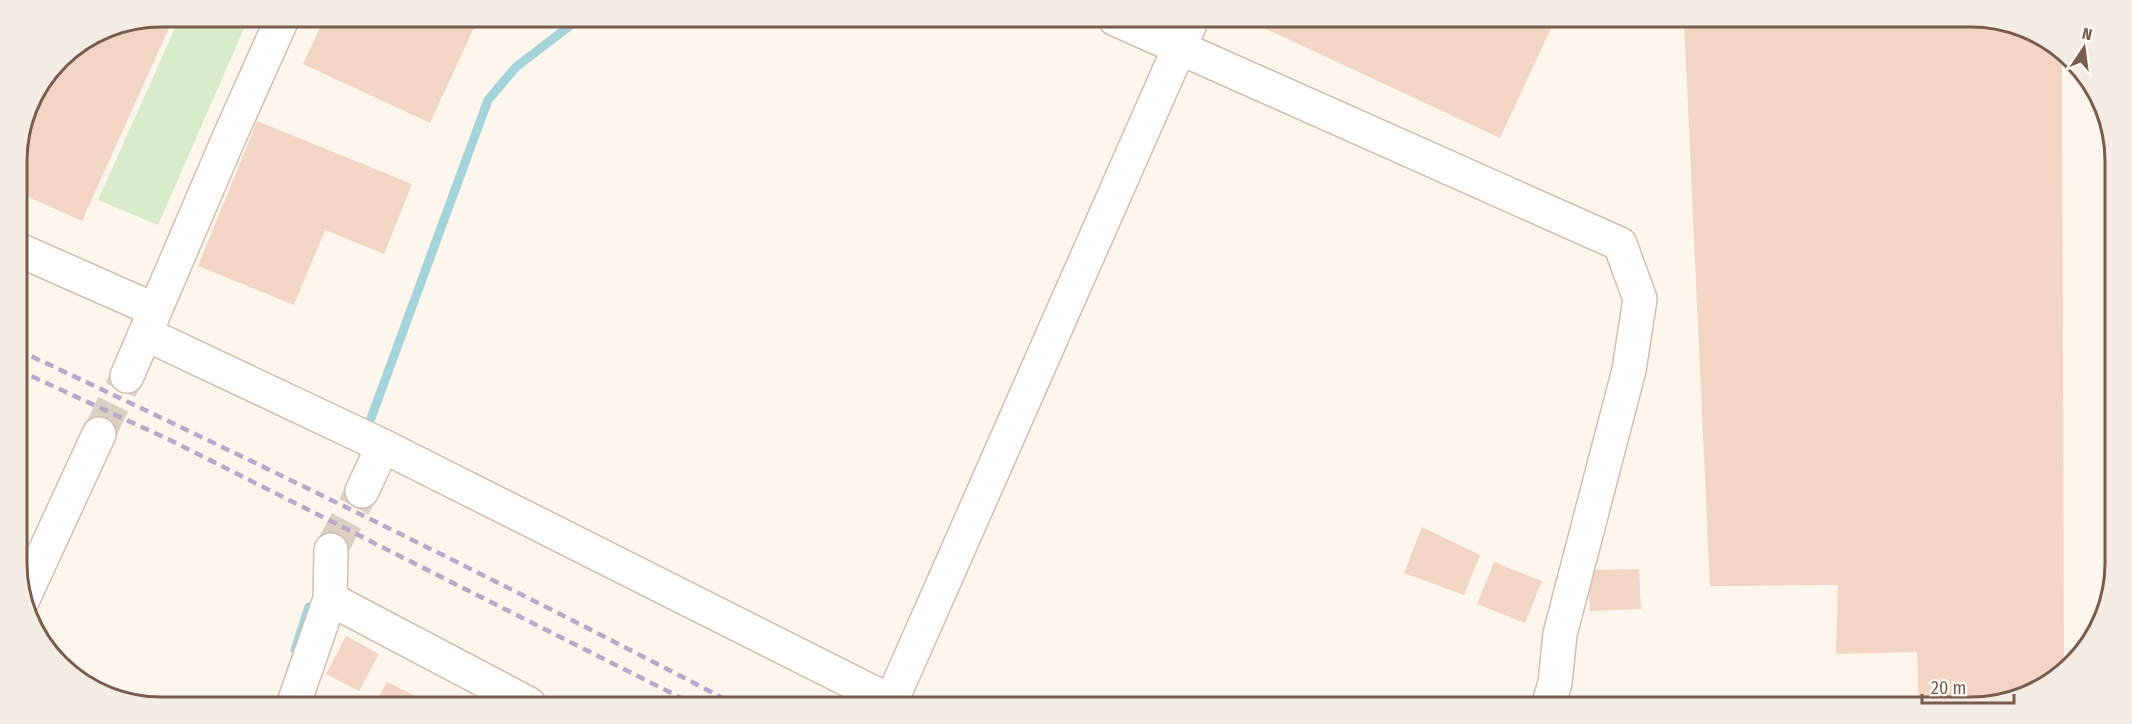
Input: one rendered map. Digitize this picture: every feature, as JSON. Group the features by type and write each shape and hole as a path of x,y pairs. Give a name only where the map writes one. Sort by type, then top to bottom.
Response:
{"street":[{"path":"127,376 279,27"},
{"path":"1156,27 1186,33 1620,244 1640,299 1629,370 1560,634 1555,683 1551,697"},
{"path":"895,697 1186,33"},
{"path":"27,254 383,447 878,697"},
{"path":"29,585 99,434"},
{"path":"362,491 383,447"},
{"path":"296,697 330,598 331,550"},
{"path":"330,598 516,697"}],"green space":[{"path":"176,27 245,27 158,225 98,200"}],"building":[{"path":"169,27 82,221 27,196 27,152 37,110 60,73 94,45 126,32 144,28"},
{"path":"320,27 474,27 430,123 303,64"},
{"path":"1262,27 1552,27 1500,138"},
{"path":"1684,27 1988,28 2014,34 2045,50 2054,56 2054,78 2062,78 2064,659 2038,679 2014,690 1980,697 1919,697 1917,652 1836,654 1838,585 1710,586"},
{"path":"257,121 412,184 384,254 325,230 294,305 198,266"},
{"path":"1422,527 1480,555 1464,595 1404,573"},
{"path":"1494,562 1542,581 1525,623 1477,604"},
{"path":"1639,569 1641,609 1590,611 1588,570"},
{"path":"346,636 379,654 359,691 326,674"},
{"path":"387,682 418,697 378,697"}],"waterway":[{"path":"370,421 488,100 516,67 568,27"},
{"path":"295,650 309,607"}],"tunnel":[{"path":"99,434 127,376"},
{"path":"331,550 362,491"}],"railway":[{"path":"27,354 378,523 720,697"},
{"path":"27,374 170,440 679,697"}]}
